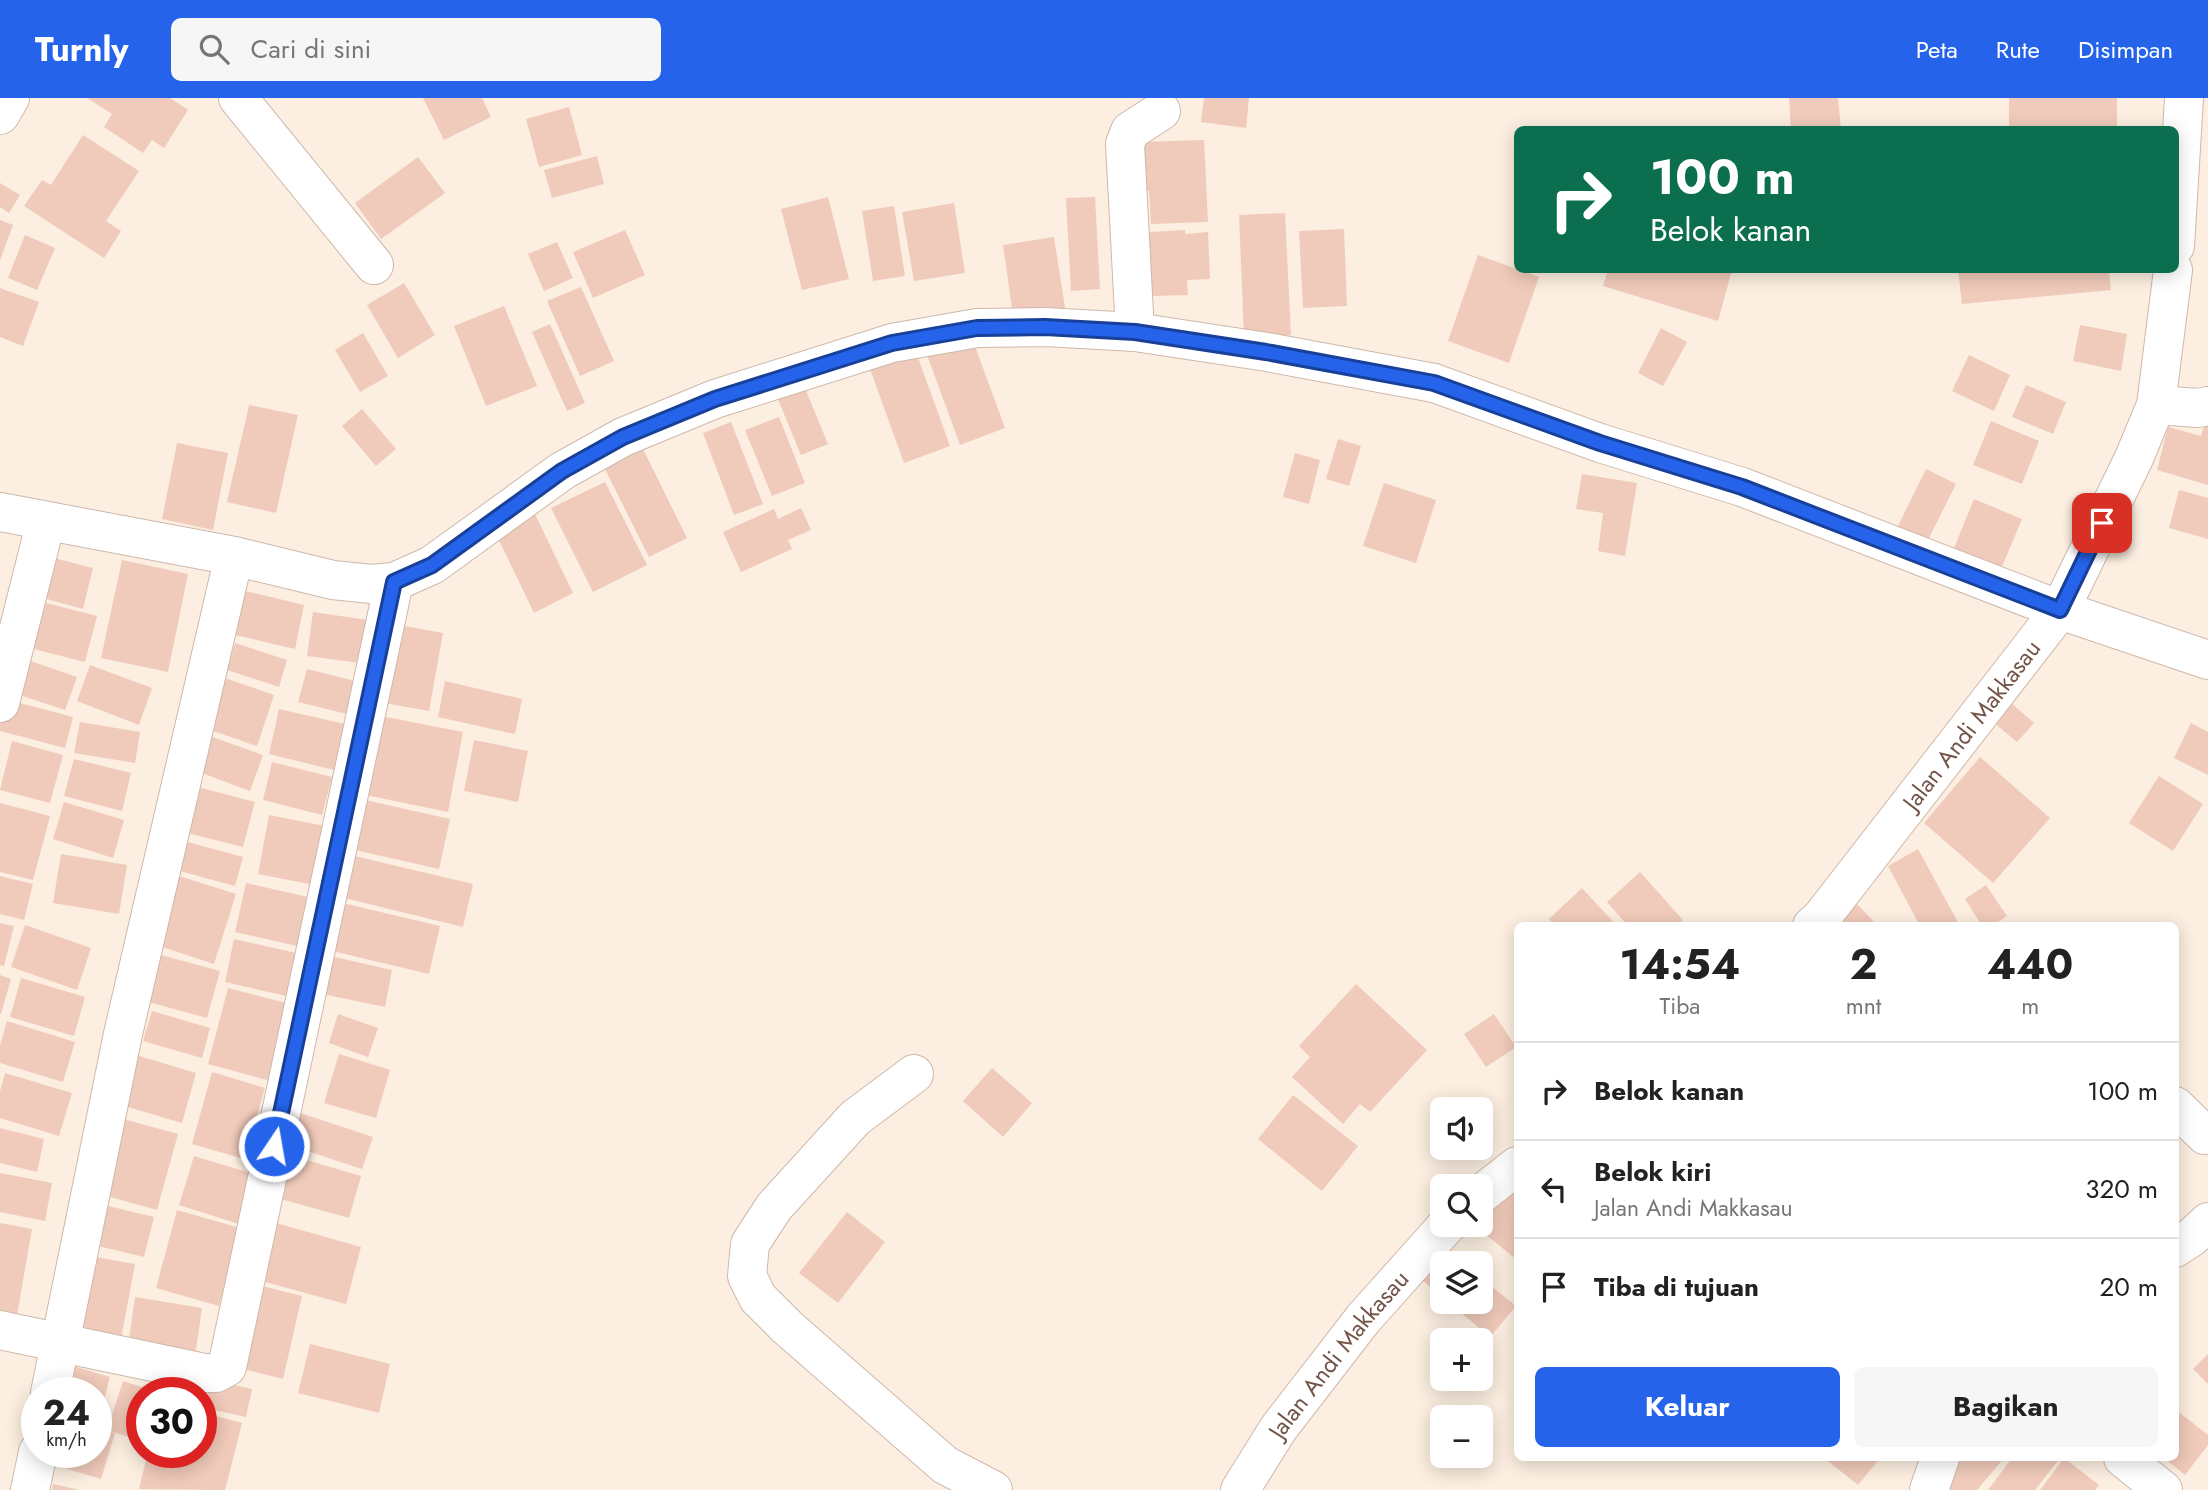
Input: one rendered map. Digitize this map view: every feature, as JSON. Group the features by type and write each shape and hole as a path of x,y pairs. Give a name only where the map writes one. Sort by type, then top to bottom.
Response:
{"street":[{"path":"0,115 10,98"},
{"path":"238,98 374,265"},
{"path":"2179,180 2184,98"},
{"path":"1135,332 1125,144 1130,131 1161,111"},
{"name":"Jalan Andi Makkasau","path":"1816,922 2060,610 2157,405 2173,273"},
{"path":"0,512 234,556 332,580 371,584 394,582 432,565 562,471 623,437 715,399 892,343 977,328 1045,327 1135,332 1266,352 1434,383 1600,443 1742,487 2060,610 2208,660"},
{"path":"2157,405 2198,408 2208,406"},
{"path":"1,693 47,521"},
{"path":"53,1377 123,1034 234,556"},
{"path":"0,1330 205,1373 216,1373 227,1367 394,582"},
{"path":"914,1074 855,1118 774,1207 750,1244 747,1276 758,1298 787,1326 946,1465 993,1490"},
{"path":"2179,1110 2207,1135"},
{"path":"1493,1185 1514,1168"},
{"path":"2179,1245 2208,1222"},
{"name":"Jalan Andi Makkasau","path":"1240,1490 1278,1429 1363,1319 1436,1237"},
{"path":"1929,1490 1939,1461"},
{"path":"2127,1461 2163,1490"},
{"path":"30,1490 35,1468"}],"building":[{"path":"87,98 170,98 188,110 164,148 152,140 143,153 104,127 112,114"},
{"path":"423,98 482,98 491,117 444,140"},
{"path":"1204,98 1249,98 1246,128 1201,122"},
{"path":"1789,98 1838,98 1841,126 1791,126"},
{"path":"2009,98 2117,98 2117,126 2009,126"},
{"path":"569,107 582,155 539,167 526,119"},
{"path":"83,135 139,171 106,221 121,231 104,258 24,206 42,180 51,185"},
{"path":"1204,140 1208,222 1151,224 1149,191 1140,192 1138,142"},
{"path":"597,156 604,184 552,198 544,170"},
{"path":"418,157 445,193 381,239 355,203"},
{"path":"0,183 20,195 9,213 0,207"},
{"path":"828,197 849,279 802,290 781,209"},
{"path":"1095,197 1100,289 1071,291 1066,198"},
{"path":"954,203 965,273 914,281 902,212"},
{"path":"894,206 905,276 873,281 862,211"},
{"path":"1285,213 1291,335 1244,337 1239,215"},
{"path":"0,220 13,225 0,260"},
{"path":"1344,229 1347,306 1303,308 1299,231"},
{"path":"625,230 645,275 593,298 573,252"},
{"path":"1185,230 1185,234 1208,232 1210,279 1187,280 1188,295 1152,296 1149,232"},
{"path":"25,235 55,248 37,290 8,278"},
{"path":"1054,237 1066,314 1014,322 1003,245"},
{"path":"557,242 573,278 544,291 528,254"},
{"path":"1478,255 1514,268 1514,273 1528,273 1539,277 1509,363 1448,341"},
{"path":"1607,273 1731,273 1718,321 1603,286"},
{"path":"1958,273 2109,273 2111,290 1962,304"},
{"path":"404,283 435,335 398,358 367,305"},
{"path":"581,287 614,361 580,376 547,301"},
{"path":"0,288 39,302 23,346 0,337"},
{"path":"504,306 537,386 486,406 454,326"},
{"path":"550,324 585,403 567,411 532,332"},
{"path":"2080,325 2127,334 2121,371 2073,361"},
{"path":"1661,328 1687,342 1663,386 1638,373"},
{"path":"363,333 388,376 360,392 335,350"},
{"path":"972,338 1005,428 960,445 927,355"},
{"path":"916,352 950,446 904,463 870,369"},
{"path":"1969,355 2010,375 1994,411 1952,391"},
{"path":"802,381 828,444 801,455 775,392"},
{"path":"2026,385 2066,402 2053,434 2012,417"},
{"path":"249,405 298,415 276,513 227,502"},
{"path":"362,409 396,449 376,466 342,426"},
{"path":"2208,414 2208,485 2157,470 2168,427 2201,436"},
{"path":"779,417 805,483 772,496 745,430"},
{"path":"1991,421 2039,441 2022,484 1973,465"},
{"path":"731,422 763,504 734,515 703,433"},
{"path":"1338,439 1361,446 1349,486 1326,479"},
{"path":"177,443 228,453 213,530 162,519"},
{"path":"643,449 687,538 649,557 605,469"},
{"path":"1295,453 1320,460 1309,504 1283,497"},
{"path":"1926,469 1956,484 1927,542 1898,526"},
{"path":"1582,474 1637,483 1625,556 1598,551 1603,513 1576,509"},
{"path":"605,482 647,565 593,592 551,508"},
{"path":"1384,483 1436,500 1416,563 1363,546"},
{"path":"2179,490 2208,498 2208,539 2169,528"},
{"path":"1974,499 2022,519 2001,569 1954,548"},
{"path":"801,508 811,530 788,540 792,549 741,572 723,532 774,509 778,519"},
{"path":"533,510 573,593 534,613 493,528"},
{"path":"46,556 93,568 83,609 36,596"},
{"path":"122,560 188,574 168,672 101,658"},
{"path":"241,590 304,605 295,649 231,634"},
{"path":"31,599 97,616 85,662 18,645"},
{"path":"313,612 374,621 367,664 307,656"},
{"path":"393,624 443,633 429,711 379,702"},
{"path":"235,643 287,660 279,687 227,670"},
{"path":"19,657 77,677 65,710 8,691"},
{"path":"90,665 152,688 139,725 77,701"},
{"path":"307,669 355,681 347,714 298,702"},
{"path":"219,676 274,695 257,746 202,727"},
{"path":"445,681 522,699 515,734 438,717"},
{"path":"2003,696 2034,723 2017,742 1986,716"},
{"path":"5,699 73,717 65,748 0,731"},
{"path":"279,709 345,724 334,770 269,754"},
{"path":"371,714 463,732 448,812 356,793"},
{"path":"80,722 140,732 135,763 74,753"},
{"path":"2191,723 2208,732 2208,775 2174,758"},
{"path":"204,734 263,755 250,791 191,769"},
{"path":"474,740 528,751 518,802 464,791"},
{"path":"12,741 63,755 50,803 0,790"},
{"path":"1980,757 2050,818 1993,883 1924,823"},
{"path":"74,759 131,773 122,811 64,796"},
{"path":"272,762 332,777 322,815 263,800"},
{"path":"2159,776 2203,804 2173,851 2129,823"},
{"path":"194,786 255,802 243,847 183,832"},
{"path":"356,798 450,819 439,869 346,848"},
{"path":"64,802 124,820 113,858 53,839"},
{"path":"0,803 50,816 33,880 0,872"},
{"path":"269,815 325,826 314,885 258,874"},
{"path":"184,841 243,857 235,886 176,870"},
{"path":"1918,849 1958,922 1918,922 1888,866"},
{"path":"61,854 127,865 119,914 53,903"},
{"path":"346,854 473,884 463,927 336,896"},
{"path":"1640,872 1683,920 1624,922 1607,902"},
{"path":"0,876 33,884 24,920 0,914"},
{"path":"179,876 236,894 214,964 156,945"},
{"path":"246,883 308,897 297,946 235,932"},
{"path":"1986,885 2007,916 1998,922 1979,922 1965,899"},
{"path":"1582,888 1613,922 1552,922 1549,919"},
{"path":"334,901 440,926 429,974 324,949"},
{"path":"1856,903 1874,922 1836,922"},
{"path":"0,923 14,926 4,966 0,965"},
{"path":"25,925 91,948 77,990 11,967"},
{"path":"234,939 296,953 286,996 225,982"},
{"path":"157,954 220,971 207,1018 145,1001"},
{"path":"321,954 392,970 385,1007 313,992"},
{"path":"0,975 11,979 1,1014 0,1014"},
{"path":"21,978 85,997 74,1036 10,1017"},
{"path":"1356,984 1427,1050 1370,1112 1360,1104 1343,1124 1292,1077 1310,1057 1299,1046"},
{"path":"228,988 290,1004 271,1081 208,1064"},
{"path":"152,1011 210,1028 202,1058 143,1041"},
{"path":"338,1014 378,1028 368,1057 329,1043"},
{"path":"1494,1014 1514,1044 1514,1048 1486,1067 1464,1034"},
{"path":"7,1021 75,1042 63,1082 0,1063 0,1045"},
{"path":"339,1054 390,1070 376,1118 324,1103"},
{"path":"136,1055 196,1073 182,1123 121,1105"},
{"path":"992,1068 1032,1103 1003,1137 963,1101"},
{"path":"212,1072 265,1088 244,1159 192,1144"},
{"path":"5,1073 72,1093 59,1136 0,1118 0,1091"},
{"path":"1293,1095 1358,1146 1322,1191 1258,1139"},
{"path":"300,1113 373,1137 362,1169 289,1145"},
{"path":"116,1117 178,1134 157,1210 96,1193"},
{"path":"0,1128 44,1139 37,1172 0,1163"},
{"path":"289,1155 361,1176 349,1218 277,1198"},
{"path":"194,1156 257,1175 242,1225 179,1205"},
{"path":"0,1173 52,1183 45,1221 0,1212"},
{"path":"1505,1181 1514,1189 1514,1258 1489,1237 1493,1237 1493,1195"},
{"path":"100,1204 154,1217 144,1257 90,1244"},
{"path":"177,1210 240,1228 219,1306 156,1288"},
{"path":"847,1212 885,1242 838,1303 799,1273"},
{"path":"269,1221 361,1247 346,1304 254,1279"},
{"path":"0,1223 32,1229 16,1321 0,1318"},
{"path":"84,1255 135,1264 119,1350 68,1340"},
{"path":"1430,1268 1430,1287 1421,1279"},
{"path":"254,1284 302,1296 283,1379 235,1367"},
{"path":"1493,1287 1514,1304 1514,1308 1493,1333 1493,1328 1479,1328 1462,1314 1493,1314"},
{"path":"135,1297 202,1308 194,1364 127,1353"},
{"path":"310,1344 390,1364 379,1413 298,1393"},
{"path":"2208,1354 2208,1384 2193,1369"},
{"path":"66,1364 110,1377 62,1377"},
{"path":"123,1381 126,1382 126,1436 112,1432 112,1415"},
{"path":"217,1381 252,1389 246,1417 217,1411"},
{"path":"2179,1412 2208,1435 2208,1445 2185,1475 2168,1461 2179,1461"},
{"path":"217,1416 242,1423 225,1490 139,1489 144,1468 217,1468"},
{"path":"1828,1461 1878,1461 1858,1485"},
{"path":"1955,1461 2001,1461 1977,1490 1951,1490 1939,1480"},
{"path":"2010,1461 2058,1461 2035,1490 1988,1490"},
{"path":"2062,1461 2068,1461 2099,1485 2095,1490 2040,1490"},
{"path":"64,1468 104,1468 101,1479"},
{"path":"53,1484 76,1489 76,1490 52,1490"}],"route":[{"path":"274,1146 394,582 432,565 562,471 623,437 715,399 892,343 977,328 1045,327 1135,332 1266,352 1434,383 1600,443 1742,487 2060,610 2102,523"}]}
